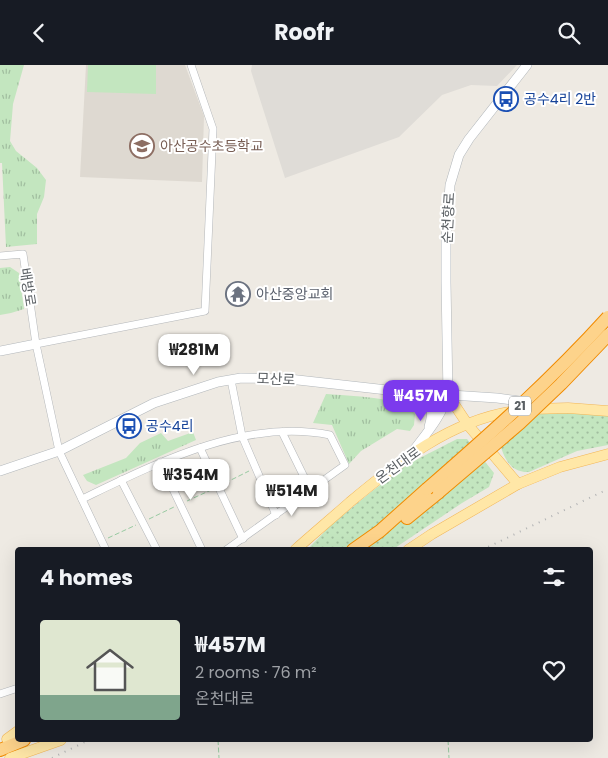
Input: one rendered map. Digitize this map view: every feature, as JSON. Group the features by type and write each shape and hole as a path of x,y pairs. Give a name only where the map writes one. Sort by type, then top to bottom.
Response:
{"highway":[{"name":"21","path":"369,547 433,491 587,340 608,317"},
{"name":"21","path":"357,547 520,423 608,335"},
{"path":"0,750 19,742"}],"main road":[{"path":"448,395 468,425 518,484"},
{"name":"온천대로","path":"298,547 358,496 409,456 448,433 489,416 531,409 568,408 608,411"},
{"path":"412,547 518,484 560,467 608,454"},
{"path":"10,758 55,742"}],"street":[{"path":"0,351 205,311 213,129 191,65"},
{"name":"순천향로","path":"448,395 446,263 450,185 459,155 469,139 527,65"},
{"name":"배방로","path":"0,256 23,254 36,344"},
{"path":"36,344 59,451 105,547"},
{"name":"모산로","path":"0,471 59,451 154,403 218,381 263,378 289,379 497,398 568,408"},
{"path":"231,380 242,437 276,515"},
{"path":"405,391 419,396 430,403 432,409 429,426 424,437"},
{"path":"409,456 440,415 448,395"},
{"path":"82,499 160,462 200,448 242,437 282,431 314,432 330,435 345,465 231,547"},
{"path":"282,431 310,489"},
{"path":"200,448 243,539"},
{"path":"160,462 201,547"},
{"path":"121,480 155,547"},
{"path":"0,694 15,689"}],"path":[{"path":"218,742 219,758"},
{"path":"448,742 449,758"}],"shaded area":[{"name":"아산공수초등학교","path":"86,65 185,65 204,116 202,182 80,177"},
{"path":"252,65 517,65 497,86 471,85 442,95 399,137 285,178 251,71"}],"green space":[{"path":"0,65 24,65 13,104 10,141 16,151 37,168 46,180 44,197 37,214 37,244 6,247 2,163 0,163"},
{"path":"88,65 156,65 156,94 87,92"},
{"path":"10,267 19,273 24,309 0,315 0,268"},
{"path":"326,394 360,396 387,400 399,404 415,414 414,425 410,431 397,429 361,451 349,464 332,425 313,423"},
{"path":"565,412 608,415 608,445 577,451 529,472 515,469 506,459 496,431 505,417"},
{"path":"193,432 196,440 96,485 87,481 83,475 126,458 140,443 161,433 168,441"},
{"path":"457,439 467,439 494,473 489,487 396,547 310,547 330,526 408,464"}],"railway":[{"path":"488,547 608,489"},
{"path":"52,758 85,742"}],"place":[{"name":"공수4리 2반","path":"506,99"},
{"name":"아산공수초등학교","path":"142,146"},
{"name":"아산중앙교회","path":"238,294"},
{"name":"공수4리","path":"129,426"}]}
